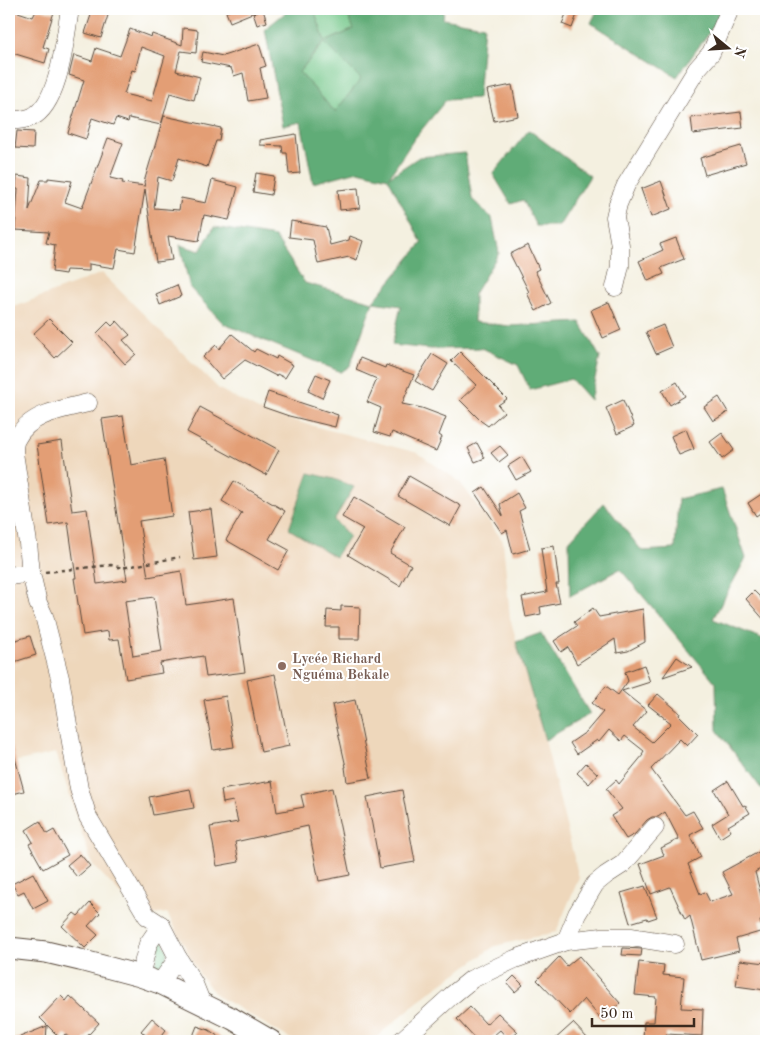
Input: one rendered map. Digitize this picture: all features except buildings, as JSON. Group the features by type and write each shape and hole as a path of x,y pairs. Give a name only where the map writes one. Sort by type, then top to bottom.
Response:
{"main road":[{"path":"9,948 46,952 140,976 160,983 233,1019 271,1041"}],"street":[{"path":"9,121 31,117 43,109 51,96 57,79 70,9"},
{"path":"615,287 620,266 620,245 615,217 626,185 697,69 711,53 730,9"},
{"path":"88,403 46,414 23,429 15,440 14,453 31,572 60,678 79,789 88,816 147,916 161,925 194,984 202,1004"},
{"path":"9,576 31,572"},
{"path":"566,941 577,914 595,884 623,864 655,827"},
{"path":"116,971 131,962 148,944 161,925"},
{"path":"401,1041 451,996 472,980 515,959 566,941 602,937 632,937 675,944"},
{"path":"140,976 148,944"},
{"path":"160,983 178,958"}],"path":[{"path":"31,572 111,565 122,568 180,557"}],"shaded area":[{"name":"Lycée Richard Nguéma Bekale","path":"102,273 219,389 264,413 418,453 460,482 503,541 510,618 545,740 579,878 556,932 495,946 428,993 372,1041 294,1041 216,995 200,975 167,913 147,916 138,921 131,905 92,864 56,753 9,763 9,309"}],"green space":[{"path":"290,9 314,9 325,42 354,29 345,9 444,9 443,19 484,26 478,98 446,100 414,139 389,177 419,157 465,153 472,199 492,218 499,253 474,294 474,322 510,326 580,322 600,357 590,400 571,379 530,390 518,365 482,348 430,349 392,345 401,306 373,302 422,243 388,178 358,171 313,183 301,122 283,126 265,29","holes":["324,42 361,79 335,112 299,72"]},
{"path":"314,9 345,9 354,29 325,42"},
{"path":"598,9 722,9 716,23 677,77 591,23"},
{"path":"325,42 361,79 335,112 299,72"},
{"path":"529,130 590,176 559,226 536,226 523,200 511,204 493,174"},
{"path":"214,227 275,237 305,283 373,302 350,366 341,372 224,324 190,288 180,245 200,251"},
{"path":"309,473 334,479 354,487 334,520 349,536 335,557 289,529"},
{"path":"722,489 746,558 713,619 766,640 766,795 717,730 716,683 620,569 570,596 569,541 604,503 642,551 675,549 678,499"},
{"path":"541,633 590,714 545,740 516,642"},
{"path":"161,938 168,951 164,965 154,970"}],"place":[{"name":"Lycée Richard Nguéma Bekale","path":"282,666"}]}
